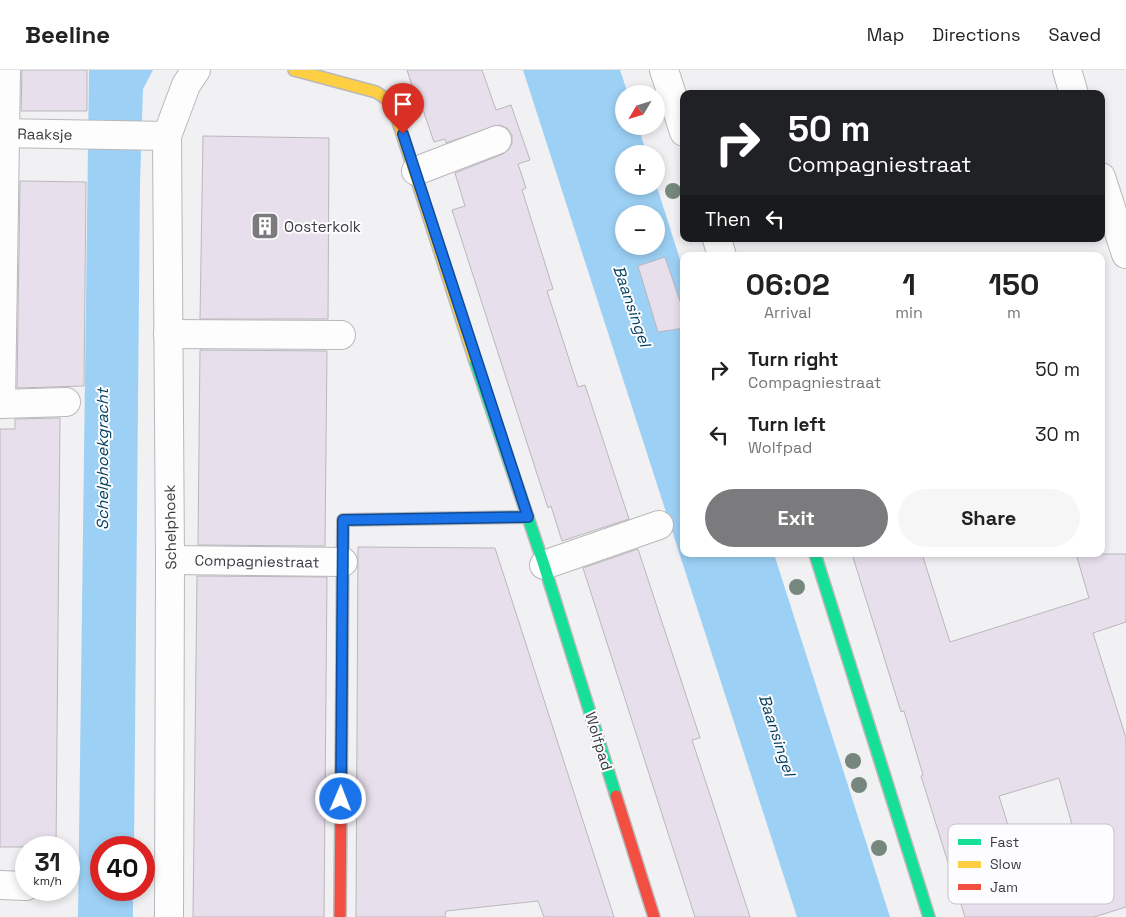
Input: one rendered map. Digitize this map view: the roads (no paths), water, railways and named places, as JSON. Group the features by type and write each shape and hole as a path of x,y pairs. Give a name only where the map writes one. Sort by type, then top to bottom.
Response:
{"street":[{"name":"Raaksje","path":"0,404 3,133 6,70"},
{"path":"157,136 196,70"},
{"name":"Wolfpad","path":"294,70 382,95 396,115 416,171 503,446 544,565 654,917"},
{"path":"664,70 680,120"},
{"path":"1067,70 1073,90"},
{"name":"Raaksje","path":"3,133 157,136"},
{"name":"Schelphoek","path":"157,136 168,334 170,560 169,917"},
{"path":"416,171 497,140"},
{"path":"1105,189 1126,254"},
{"path":"168,334 341,335"},
{"path":"0,404 66,402"},
{"path":"340,917 343,520 528,517"},
{"path":"544,565 659,525"},
{"path":"816,557 928,917"},
{"name":"Compagniestraat","path":"170,560 343,562"},
{"path":"0,885 15,886"}],"water":[{"name":"Schelphoekgracht","path":"89,70 153,70 143,89 140,183 134,836 90,836 90,901 133,901 133,917 78,917 78,901 80,901 79,836"},
{"name":"Baansingel","path":"523,70 620,70 625,85 615,85 615,135 641,135 644,145 615,145 615,195 660,195 663,205 615,205 615,255 665,255 665,212 680,259 680,555"},
{"name":"Baansingel","path":"681,557 775,557 890,917 797,917"}],"place":[{"name":"Oosterkolk","path":"265,226"}]}
